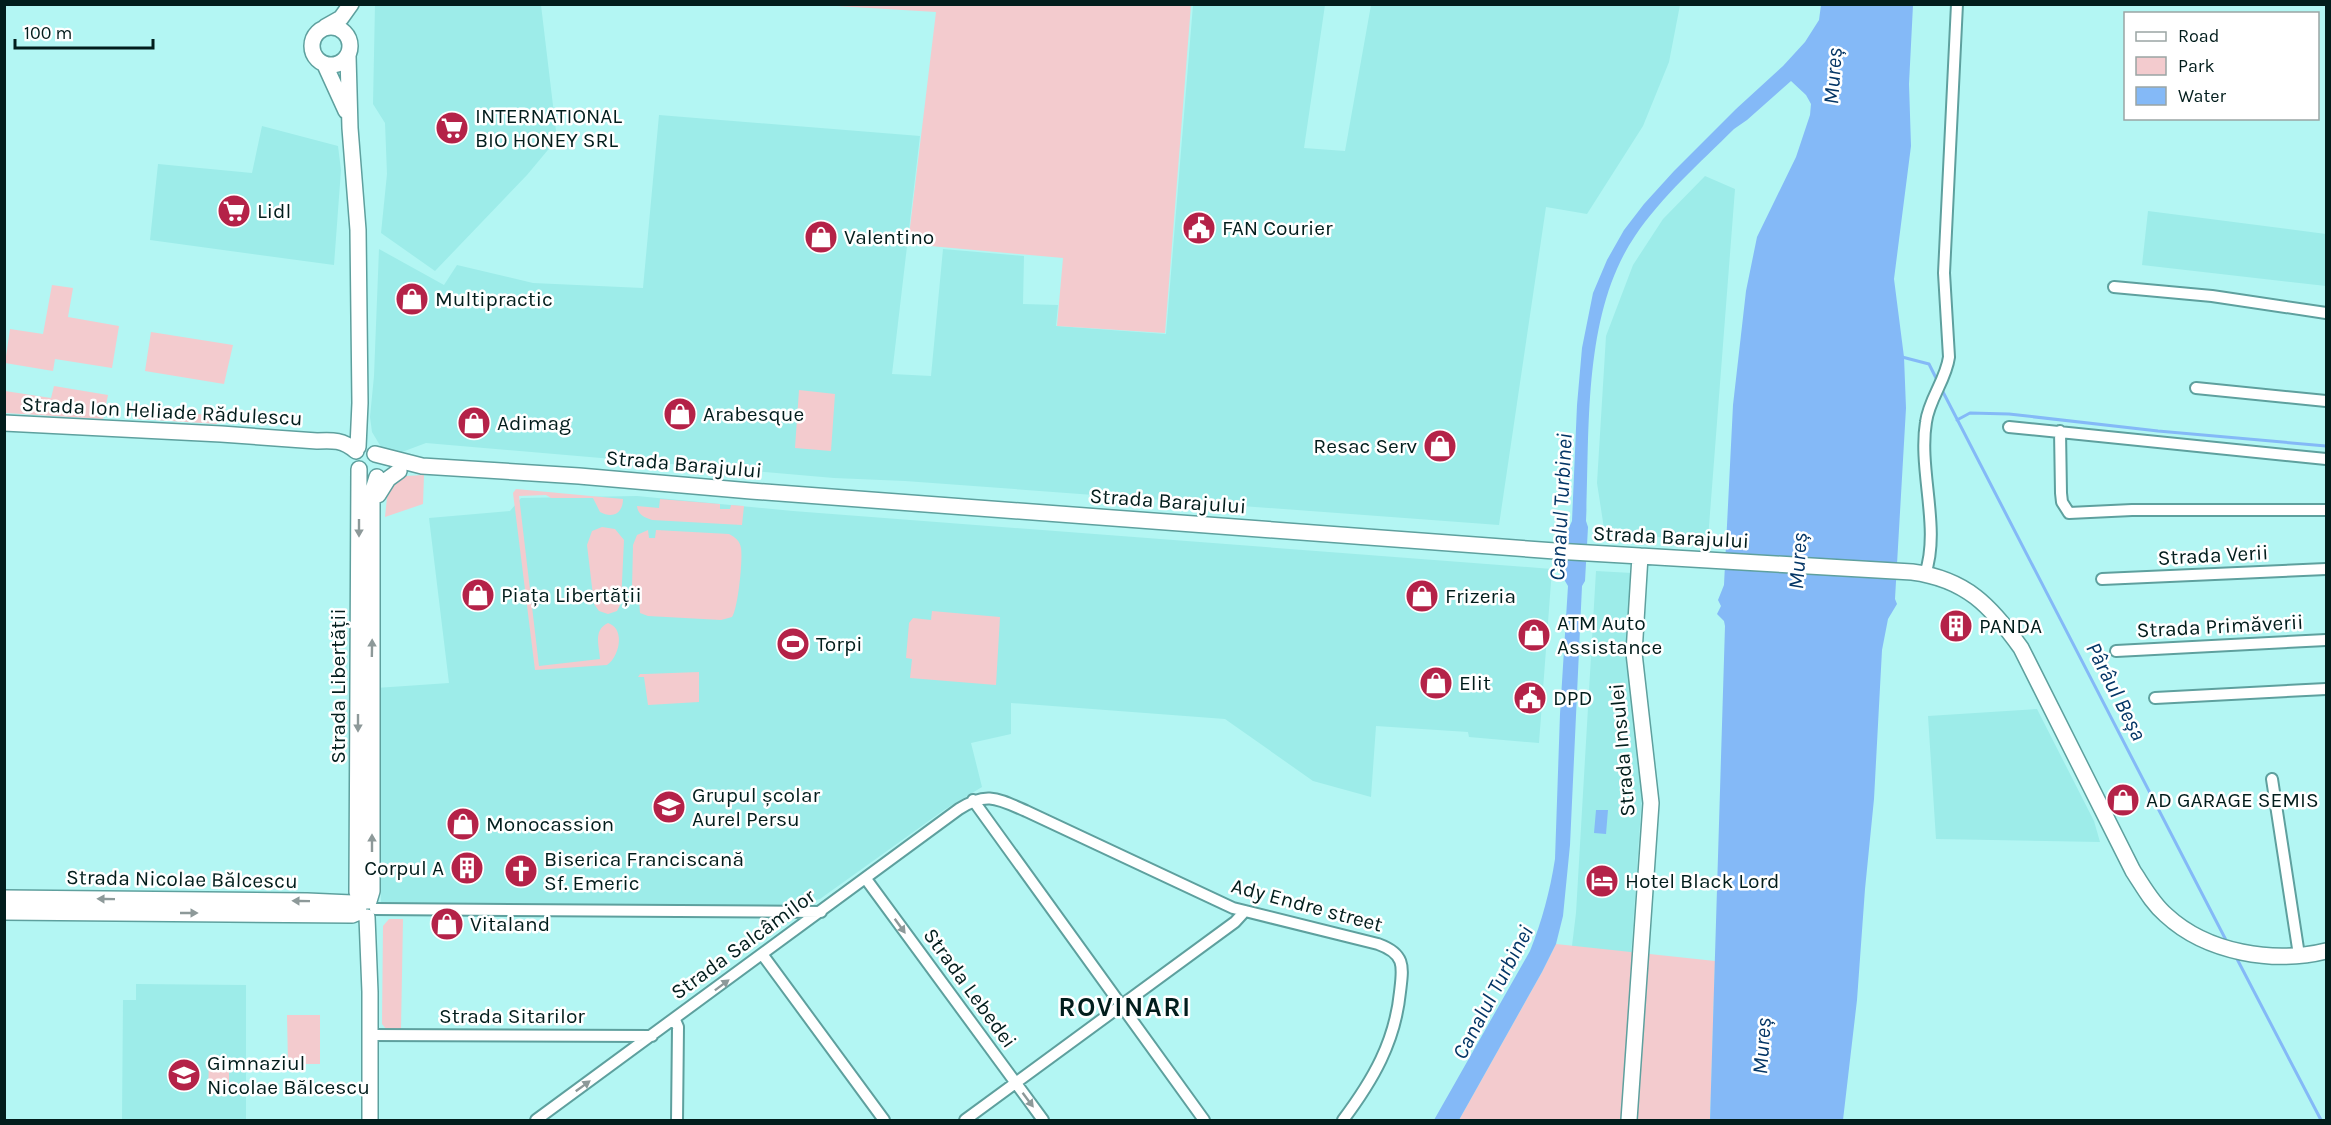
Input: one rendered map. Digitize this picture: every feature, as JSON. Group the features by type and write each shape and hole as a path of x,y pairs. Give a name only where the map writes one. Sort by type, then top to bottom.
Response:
{"main road":[{"path":"348,56 334,66 325,65 317,60 311,48 316,33 341,18 352,4"},
{"path":"352,4 348,56 358,230 360,406 365,450 382,466 378,476"},
{"path":"324,27 333,26 341,29 348,36"},
{"path":"325,65 350,120"},
{"path":"333,440 350,428 360,406"},
{"name":"Strada Ion Heliade Rădulescu","path":"4,423 317,441 333,440 365,450"},
{"name":"Strada Ion Heliade Rădulescu","path":"317,441 335,448 367,477 378,476"},
{"name":"Strada Barajului","path":"365,450 422,466 1598,554 1919,573 1956,584 1969,591 2002,622 2021,648 2133,871 2148,895 2165,915 2198,937 2226,948 2257,955 2298,955 2326,951"},
{"name":"Strada Libertății","path":"365,450 355,455 359,468 357,892 365,908 370,1035 370,1120"},
{"name":"Strada Barajului","path":"378,476 422,466"},
{"path":"372,522 382,486 399,471"},
{"name":"Strada Libertății","path":"365,908 372,891 372,492 378,476"},
{"name":"Strada Insulei","path":"1629,1120 1651,803 1634,653 1640,556"},
{"name":"Strada Nicolae Bălcescu","path":"4,898 255,907"},
{"name":"Strada Nicolae Bălcescu","path":"4,912 352,903 365,908"}],"street":[{"path":"1919,573 1931,547 1924,440 1926,420 1948,368 1949,357 1944,273 1957,4"},
{"path":"2114,287 2212,296 2326,313"},
{"path":"2196,388 2326,401"},
{"path":"2009,428 2060,431 2326,459"},
{"path":"2060,431 2061,493 2062,502 2069,513 2132,510 2326,510"},
{"name":"Strada Verii","path":"2102,579 2326,569"},
{"name":"Strada Primăverii","path":"2116,651 2326,640"},
{"path":"2155,698 2326,689"},
{"path":"2272,779 2298,955"},
{"name":"Ady Endre street","path":"973,800 981,798 1002,800 1222,903 1245,911 1378,944 1393,951 1400,959 1402,973 1394,1031 1369,1083 1343,1120"},
{"path":"973,800 1204,1120"},
{"name":"Strada Salcâmilor","path":"536,1120 973,800"},
{"name":"Strada Lebedei","path":"866,879 1043,1120"},
{"path":"365,908 821,912"},
{"path":"965,1120 1235,922 1245,911"},
{"path":"762,954 884,1120"},
{"path":"675,1020 678,1027 677,1120"},
{"name":"Strada Sitarilor","path":"370,1035 652,1036"}],"shaded area":[{"path":"375,5 541,5 557,139 527,175 435,271 381,233 387,174 385,123 373,104"},
{"path":"1193,5 1325,5 1304,148 1345,151 1371,5 1680,5 1669,62 1643,126 1587,214 1546,207 1499,525 905,481 834,478 426,443 394,455 381,447 372,432 370,417 374,376 379,249 444,285 457,265 533,283 643,288 659,115 920,136 892,374 931,376 943,249 1024,256 1023,304 1058,305 1056,326 1166,334"},
{"path":"262,126 338,146 341,170 334,265 150,240 158,164 252,173"},
{"path":"1705,176 1735,189 1708,539 1605,535 1597,483 1606,336 1633,265 1663,219"},
{"path":"2148,211 2326,234 2326,286 2142,265"},
{"path":"637,496 793,511 1552,569 1539,743 1469,737 1468,732 1376,726 1371,797 1313,781 1225,719 1011,703 1011,734 971,743 982,787 944,810 820,899 791,906 381,904 376,688 449,683 429,518 510,511 521,498"},
{"path":"1596,571 1632,573 1626,663 1633,698 1643,780 1631,957 1571,954 1576,913"},
{"path":"2037,709 2094,821 2100,842 1936,839 1928,716"},
{"name":"Gimnaziul Nicolae Bălcescu","path":"136,984 246,985 246,1120 122,1120 123,1000 136,1000"}],"green space":[{"path":"820,5 1191,5 1165,333 1057,326 1063,258 908,244 936,12"},
{"path":"52,285 73,288 68,317 119,326 112,368 55,359 53,371 5,363 10,329 43,334"},
{"path":"151,332 233,345 224,384 145,371"},
{"path":"54,386 108,395 103,419 5,413 5,391 51,398"},
{"path":"799,390 835,394 831,451 795,448"},
{"path":"141,405 218,417 217,424 138,419"},
{"path":"424,475 423,504 385,517 388,488 405,476"},
{"path":"516,489 623,499 619,511 609,515 600,512 593,498 519,496 539,666 600,659 599,634 603,626 608,623 617,631 619,643 615,656 607,665 535,670 513,493"},
{"path":"660,499 720,504 720,509 730,509 731,505 744,506 742,525 652,520 640,514 637,506 659,508"},
{"path":"602,527 615,529 624,540 621,603 617,611 608,614 599,611 594,604 587,545 592,531"},
{"path":"648,530 649,538 655,538 656,530 729,534 740,543 738,595 732,617 721,620 648,616 640,613 639,600 632,589 633,545 637,535"},
{"path":"932,611 1000,617 996,685 910,678 912,659 906,658 909,623 913,618 931,620"},
{"path":"699,672 699,702 648,705 644,677 638,677 640,674"},
{"path":"389,919 403,919 401,1029 387,1030 382,1024 383,926"},
{"path":"1556,944 1715,961 1710,1120 1459,1120"},
{"path":"287,1015 320,1015 320,1064 288,1064"},
{"path":"209,1059 229,1060 229,1094 208,1093"}],"water":[{"name":"Mureș","path":"1821,5 1913,5 1909,84 1911,146 1894,279 1904,357 1906,408 1895,599 1897,604 1888,619 1882,650 1874,799 1857,1000 1843,1120 1710,1120 1725,626 1724,621 1717,614 1721,606 1718,600 1724,585 1733,405 1746,291 1757,237 1796,157 1810,115 1811,104 1806,95 1791,81 1734,129 1657,207 1635,236 1618,267 1606,301 1597,336 1589,411 1586,521 1588,527 1585,581 1582,586 1570,845 1563,916 1556,944 1542,972 1459,1120 1434,1120 1530,951 1542,917 1553,871 1568,586 1565,581 1565,550 1567,534 1572,521 1582,348 1593,293 1607,260 1624,230 1644,204 1674,171 1805,42 1819,20"},
{"path":"1596,810 1608,810 1606,834 1594,833"}],"waterway":[{"name":"Pârâul Beșa","path":"1902,357 1929,364 1938,382"},
{"name":"Pârâul Beșa","path":"1942,390 2228,944"},
{"path":"1957,420 1970,413 2009,414 2158,431 2326,446"},
{"name":"Pârâul Beșa","path":"2236,957 2321,1120"}],"place":[{"name":"INTERNATIONAL BIO HONEY SRL","path":"452,128"},
{"name":"Lidl","path":"234,211"},
{"name":"FAN Courier","path":"1199,228"},
{"name":"Valentino","path":"821,237"},
{"name":"Multipractic","path":"412,299"},
{"name":"Arabesque","path":"680,414"},
{"name":"Adimag","path":"474,423"},
{"name":"Resac Serv","path":"1440,446"},
{"name":"Piața Libertății","path":"478,595"},
{"name":"Frizeria","path":"1422,596"},
{"name":"PANDA","path":"1956,626"},
{"name":"ATM Auto Assistance","path":"1534,635"},
{"name":"Torpi","path":"793,644"},
{"name":"Elit","path":"1436,683"},
{"name":"DPD","path":"1530,698"},
{"name":"AD GARAGE SEMIS","path":"2123,800"},
{"name":"Grupul școlar Aurel Persu","path":"669,807"},
{"name":"Monocassion","path":"463,824"},
{"name":"Corpul A","path":"467,868"},
{"name":"Biserica Franciscană Sf. Emeric","path":"521,871"},
{"name":"Hotel Black Lord","path":"1602,881"},
{"name":"Vitaland","path":"447,924"},
{"name":"Gimnaziul Nicolae Bălcescu","path":"184,1075"}],"district":[{"name":"ROVINARI","path":"1125,1007"}],"water label":[{"name":"Canalul Turbinei","path":"1560,507"},
{"name":"Canalul Turbinei","path":"1492,992"}]}
